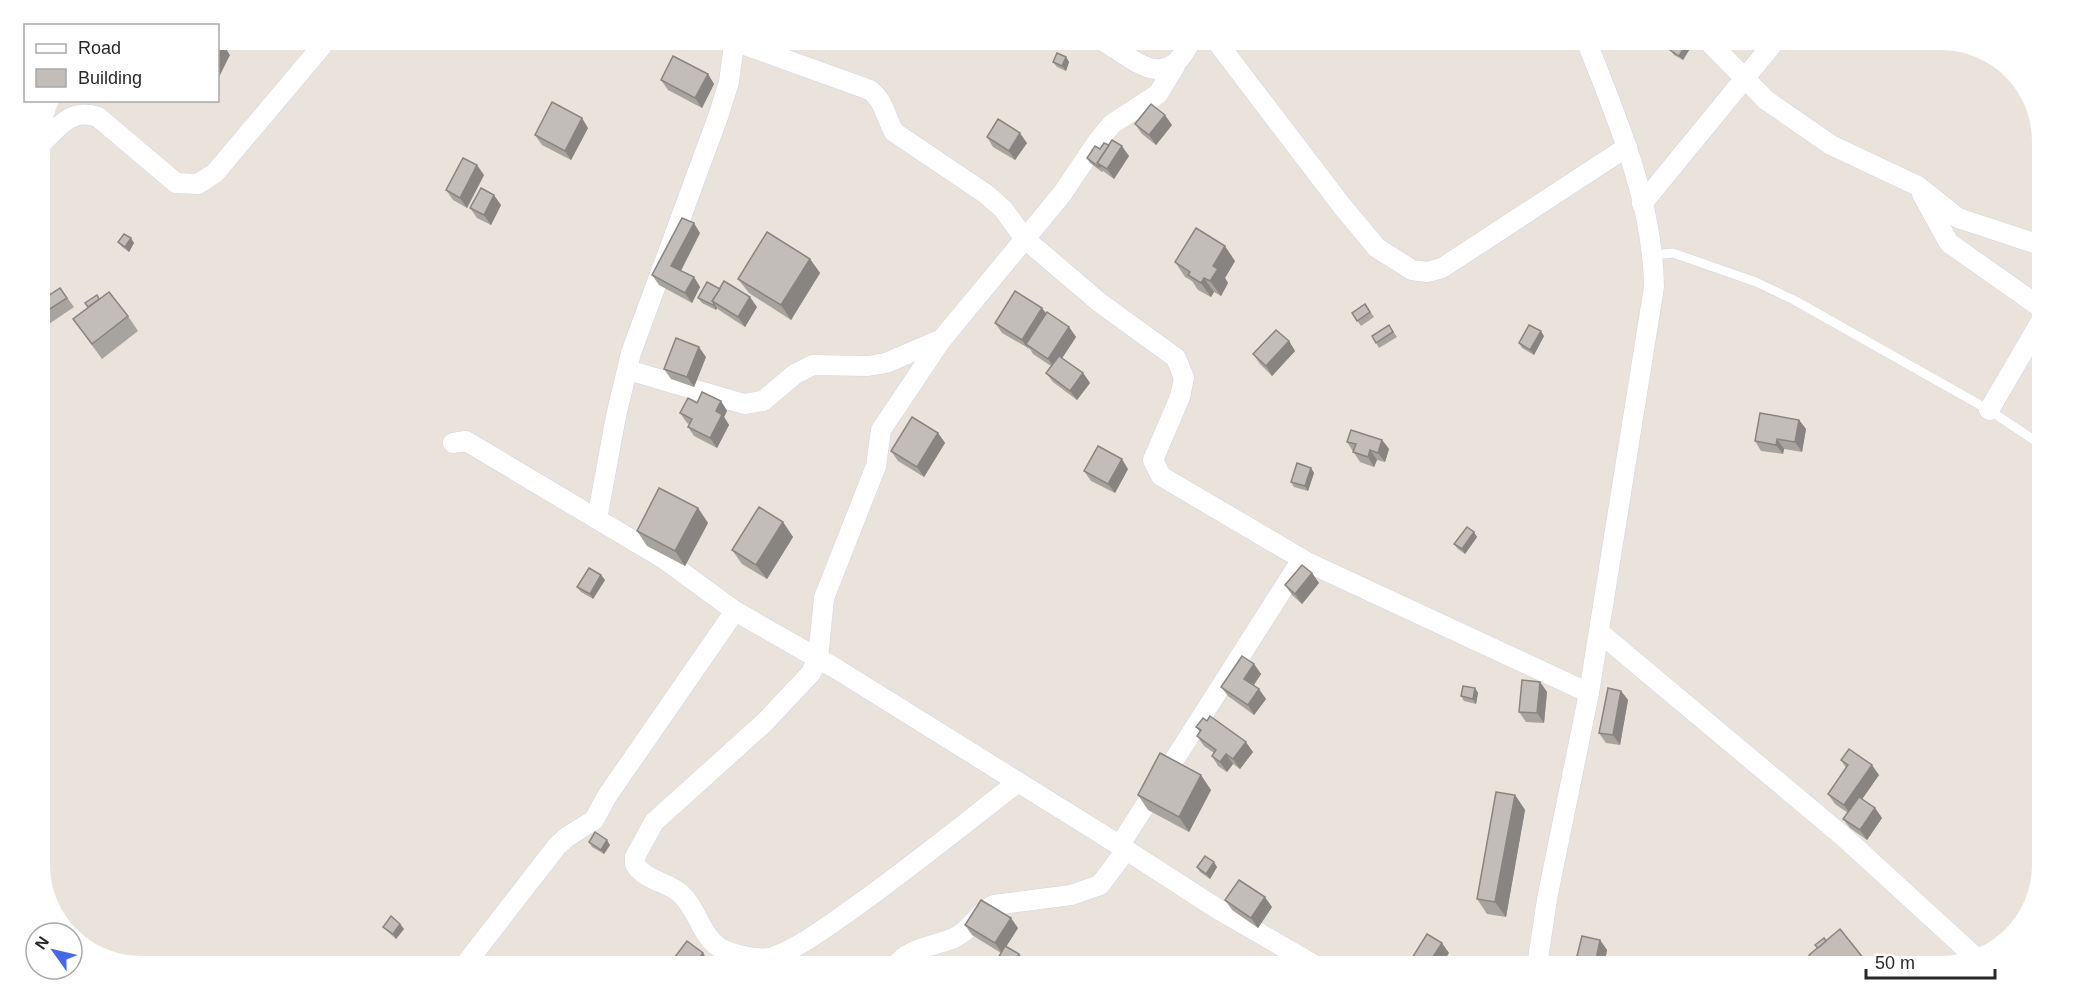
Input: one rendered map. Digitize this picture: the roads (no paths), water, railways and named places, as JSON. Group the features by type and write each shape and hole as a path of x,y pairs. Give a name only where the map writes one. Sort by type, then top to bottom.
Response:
{"street":[{"path":"50,135 68,118 76,114 87,113 98,117 167,177 187,185 198,183 215,173 319,50"},
{"path":"597,519 616,416 628,370 649,301 726,92 733,50"},
{"path":"774,50 870,90 884,104 888,121 894,132 986,194 1003,209 1025,239 1099,302 1176,358 1184,378 1180,397 1153,460 1161,476 1302,558 1589,693"},
{"path":"1118,50 1150,69 1163,70 1175,66"},
{"path":"749,956 738,955 720,948 707,935 690,904 678,891 638,869 634,864 635,857 654,822 798,689 811,673 818,658 824,598 876,466 881,429 942,339 1062,194 1096,142 1112,124 1158,94 1186,50"},
{"path":"1223,50 1377,248 1412,270 1427,272 1442,268 1627,147"},
{"path":"1538,956 1546,899 1589,693 1654,287 1653,255 1627,147 1590,50"},
{"path":"1719,50 1743,79 1785,115 1831,145 1918,186 1958,218 2032,242"},
{"path":"1642,204 1768,50"},
{"path":"1918,186 1949,243 2032,301"},
{"path":"1989,410 2032,337"},
{"path":"628,370 744,404 762,401 795,374 813,365 868,366 886,363 942,339"},
{"path":"453,443 466,441 664,559 735,611 818,658 1216,908 1299,956"},
{"path":"906,956 965,932 985,909 994,905 1071,895 1100,885 1111,873 1123,848 1302,558"},
{"path":"472,956 556,846 598,815 607,796 735,611"},
{"path":"1599,632 1845,838 1968,951"},
{"path":"775,956 808,940 906,871 1018,782"}],"lane":[{"path":"1653,255 1673,253 1756,282 1794,300 1989,410 2032,439"}]}
